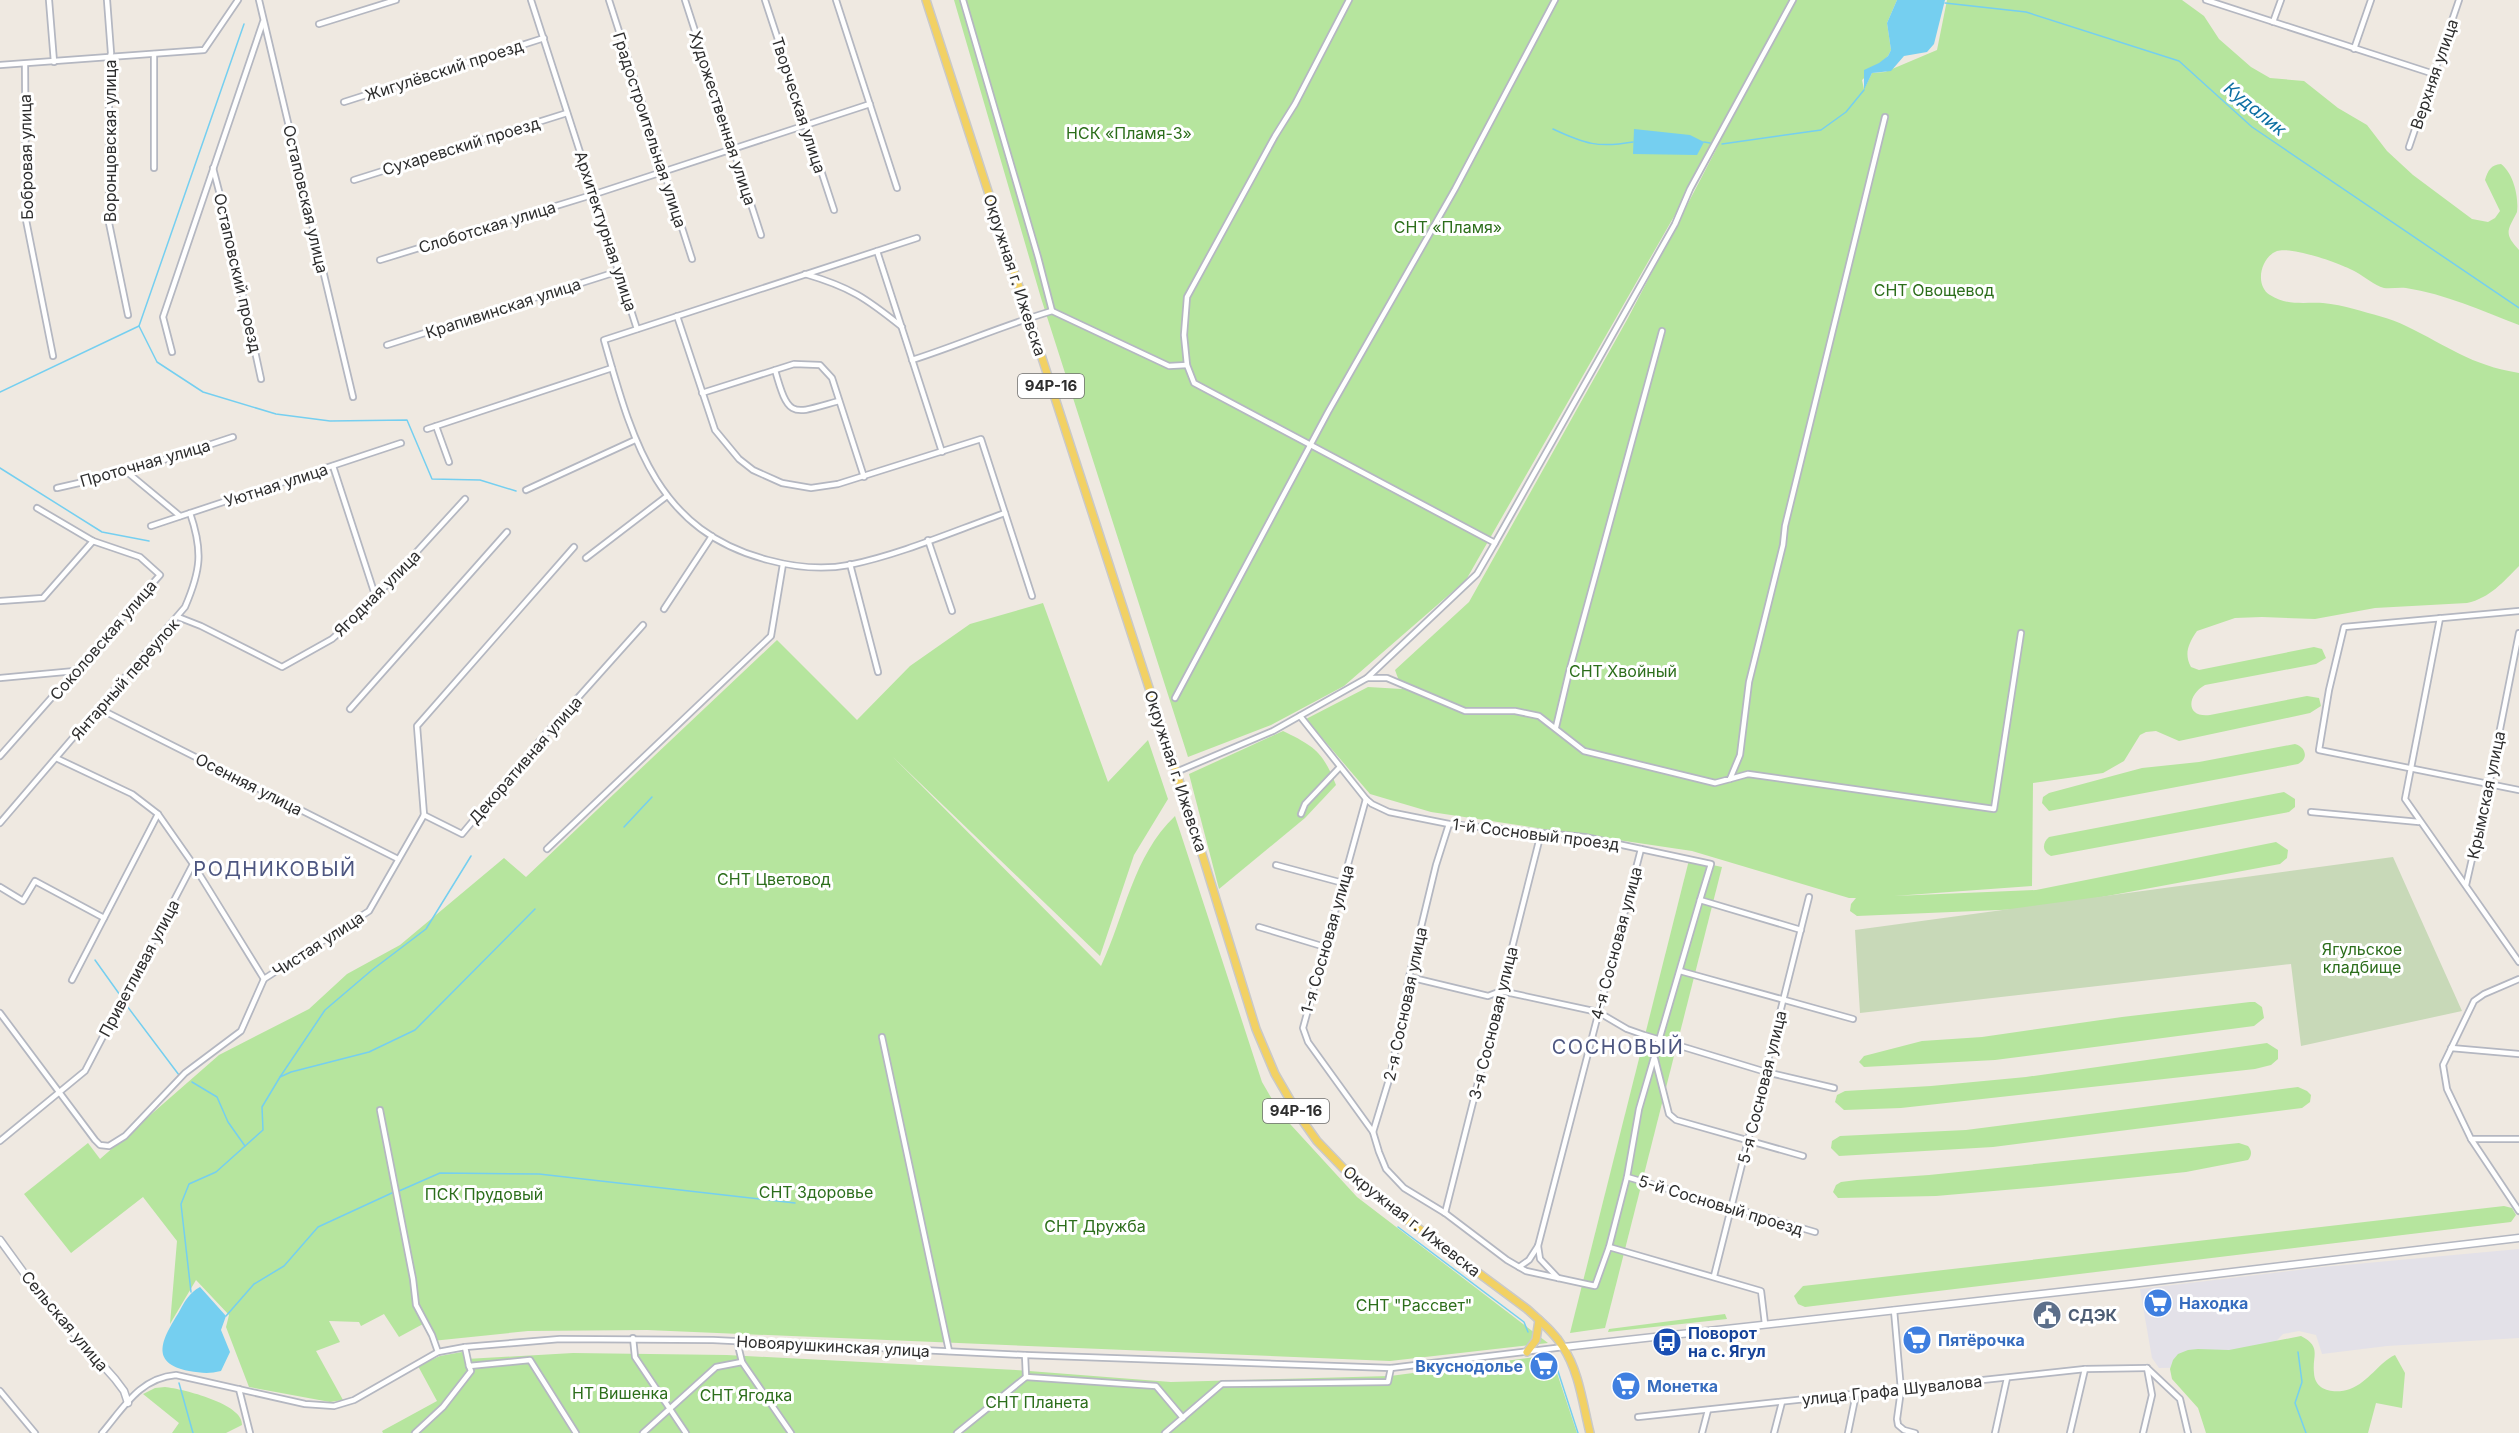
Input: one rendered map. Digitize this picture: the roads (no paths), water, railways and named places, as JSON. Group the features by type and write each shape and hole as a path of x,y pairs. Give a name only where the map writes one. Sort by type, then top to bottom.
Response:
{"main road":[{"name":"Окружная г. Ижевска","path":"926,0 1176,772 1256,1029 1275,1074 1317,1142 1344,1169 1387,1205 1539,1320 1564,1347 1575,1371 1590,1433"},
{"path":"1527,1352 1536,1340 1539,1320"}],"street":[{"path":"49,0 54,62"},
{"name":"Воронцовская улица","path":"107,0 110,56 109,223 128,315"},
{"path":"0,65 204,50 238,0"},
{"name":"Остаповская улица","path":"258,0 353,397"},
{"path":"319,24 396,0"},
{"name":"Архитектурная улица","path":"531,0 637,328 604,340 612,368 635,440 649,470 667,496 689,520 712,536 747,555 783,564 816,567 850,564 1005,513"},
{"name":"Градостроительная улица","path":"609,0 692,259"},
{"name":"Художественная улица","path":"685,0 760,235"},
{"name":"Творческая улица","path":"765,0 834,210"},
{"path":"836,0 897,188"},
{"path":"963,0 1052,311"},
{"path":"1349,0 1295,104 1275,136 1187,297 1184,335 1187,365 1194,382 1495,543"},
{"path":"1175,698 1310,446 1455,189 1555,0"},
{"path":"1176,772 1273,731 1366,678 1477,574 1675,224 1690,189 1793,0"},
{"path":"2205,0 2434,74"},
{"path":"2273,22 2281,0"},
{"path":"2354,48 2371,0"},
{"name":"Верхняя улица","path":"2409,147 2459,0"},
{"path":"172,352 163,317 263,22"},
{"name":"Жигулёвский проезд","path":"344,102 544,38"},
{"path":"154,54 154,168"},
{"name":"Бобровая улица","path":"25,64 26,220 54,356"},
{"name":"Слоботская улица","path":"380,260 595,194 870,104"},
{"name":"Сухаревский проезд","path":"354,180 567,113"},
{"path":"1730,779 1740,756 1749,682 1885,117"},
{"name":"Остаповский проезд","path":"213,168 228,222 261,379"},
{"path":"637,328 917,238"},
{"path":"877,251 942,452"},
{"name":"Крапивинская улица","path":"387,345 619,271"},
{"path":"805,274 856,292 902,327"},
{"path":"912,360 1052,311 1169,366 1187,365"},
{"path":"677,316 715,430 739,459 760,473 782,483 811,488 826,487 981,439 1032,596"},
{"path":"1556,727 1662,331"},
{"path":"702,393 801,363 820,365 832,378 864,477"},
{"path":"427,429 612,368"},
{"path":"775,370 785,403 795,411 804,411 839,401"},
{"path":"436,426 449,462"},
{"name":"Проточная улица","path":"57,488 127,472 233,437"},
{"path":"526,490 635,440"},
{"name":"Уютная улица","path":"151,526 401,443"},
{"path":"333,466 376,598"},
{"path":"127,472 180,516"},
{"path":"586,558 667,496"},
{"name":"Ягодная улица","path":"178,617 201,626 282,667 340,633 376,598 465,499"},
{"name":"Соколовская улица","path":"0,756 160,575 140,557 93,541 37,508"},
{"name":"Янтарный переулок","path":"0,823 178,617 196,580 200,560 199,538 190,513"},
{"path":"350,709 507,532"},
{"path":"664,609 712,536"},
{"path":"927,540 951,610"},
{"path":"0,602 43,598 93,541"},
{"path":"424,815 417,726 574,547"},
{"path":"547,849 771,636 783,564"},
{"path":"850,564 878,672"},
{"path":"2519,611 2344,627 2329,690 2319,750 2519,790"},
{"path":"2440,618 2405,800 2519,962"},
{"name":"Декоративная улица","path":"424,815 462,834 542,738 643,625"},
{"path":"1366,678 1387,678 1465,711 1515,711 1539,716 1584,751 1715,783 1748,774 1994,809 2021,633"},
{"name":"Крымская улица","path":"2466,885 2489,785 2519,633"},
{"path":"0,678 76,671"},
{"name":"Осенняя улица","path":"100,709 398,859"},
{"path":"1300,716 1366,799"},
{"path":"56,758 132,794 158,814 193,864 264,979"},
{"path":"1301,814 1305,804 1340,767"},
{"name":"1-й Сосновый проезд","path":"1366,799 1389,812 1449,824 1585,837 1711,864 1700,900"},
{"name":"1-я Сосновая улица","path":"1366,799 1304,1021 1305,1035 1372,1132"},
{"path":"2312,812 2419,822"},
{"path":"72,980 158,814"},
{"name":"Чистая улица","path":"60,1093 100,1145 109,1146 125,1136 184,1073 241,1031 264,979 369,911 424,815"},
{"name":"2-я Сосновая улица","path":"1372,1132 1391,1073 1409,977 1436,865 1449,824"},
{"name":"3-я Сосновая улица","path":"1445,1213 1541,833"},
{"name":"4-я Сосновая улица","path":"1538,1246 1641,849"},
{"name":"Приветливая улица","path":"60,1093 85,1071 193,864"},
{"path":"1276,865 1343,883"},
{"path":"0,887 23,901 35,881 104,918"},
{"name":"5-я Сосновая улица","path":"1714,1276 1809,897"},
{"path":"1372,1132 1382,1160 1395,1179 1419,1199 1445,1213 1487,1247 1519,1267 1559,1279 1595,1286 1609,1247 1627,1177 1639,1109 1700,900 1801,930"},
{"path":"1259,927 1326,947"},
{"path":"1680,971 1853,1019"},
{"path":"1409,977 1488,996 1501,990 1598,1012 1627,1029 1766,1072 1834,1088"},
{"path":"2519,979 2484,994 2474,1001 2443,1065 2443,1076 2457,1113 2471,1139 2519,1211"},
{"path":"0,1013 60,1093 0,1141"},
{"path":"882,1037 949,1351"},
{"path":"2451,1048 2519,1054"},
{"path":"1655,1058 1673,1118 1803,1156"},
{"path":"380,1110 413,1278 416,1305 438,1352"},
{"path":"2471,1139 2519,1139"},
{"name":"5-й Сосновый проезд","path":"1627,1177 1815,1232"},
{"path":"1564,1347 2519,1238"},
{"name":"Сельская улица","path":"0,1240 40,1295 115,1379 124,1391 128,1403"},
{"path":"1519,1267 1529,1260 1538,1246"},
{"path":"1538,1246 1540,1259 1559,1279"},
{"path":"1609,1247 1761,1291 1765,1324"},
{"path":"1894,1310 1901,1390 1898,1425 1904,1430 1915,1433"},
{"path":"633,1338 635,1357 686,1433"},
{"name":"Новоярушкинская улица","path":"102,1433 149,1381 160,1376 176,1375 305,1404 334,1406 354,1400 438,1352 465,1347 560,1339 633,1338 737,1341 1025,1355 1391,1368 1564,1347"},
{"path":"737,1341 742,1362 791,1433"},
{"path":"415,1433 443,1407 471,1371 465,1347"},
{"path":"1025,1355 1026,1377"},
{"path":"470,1366 530,1360 576,1433"},
{"path":"644,1433 716,1367 742,1362"},
{"path":"1165,1433 1222,1384 1388,1382 1391,1368"},
{"path":"2143,1433 2152,1395 2147,1368"},
{"path":"2147,1368 2180,1399 2188,1433"},
{"name":"улица Графа Шувалова","path":"1638,1417 2085,1369 2147,1368"},
{"path":"2070,1433 2085,1369"},
{"path":"957,1433 1026,1377 1156,1386 1182,1418"},
{"path":"1995,1433 2007,1378"},
{"path":"239,1389 250,1433"},
{"path":"0,1391 35,1433"},
{"path":"1848,1433 1856,1394"},
{"path":"1774,1433 1782,1402"},
{"path":"1702,1433 1708,1410"}],"water":[{"path":"1897,0 1945,0 1934,44 1927,52 1904,56 1891,71 1872,73 1864,90 1864,70 1879,63 1888,56 1891,50 1887,23"},
{"path":"1634,129 1690,135 1704,142 1697,155 1633,154"},
{"path":"200,1287 226,1316 221,1330 230,1352 221,1371 213,1373 189,1371 176,1367 164,1356 164,1340 168,1331 188,1298"}],"waterway":[{"name":"Кудалик","path":"1945,3 2026,12 2179,61 2252,127 2519,308"},
{"path":"0,392 139,326 244,24"},
{"path":"1722,144 1821,130 1846,112 1864,90"},
{"path":"1553,129 1592,143 1610,145 1633,142"},
{"path":"1704,142 1710,143"},
{"path":"139,326 157,362 203,392 276,414 330,421 407,420 432,479 480,480 516,491"},
{"path":"0,468 102,532 149,541"},
{"path":"624,827 652,797"},
{"path":"280,1077 325,1010 426,929 471,856"},
{"path":"191,1292 181,1204 189,1184 216,1172 263,1130 262,1107 280,1077 291,1072 369,1052 415,1030 535,909"},
{"path":"95,960 120,995"},
{"path":"124,1002 179,1075"},
{"path":"192,1082 217,1097 228,1122 245,1146"},
{"path":"399,1191 440,1173 539,1174 795,1203"},
{"path":"226,1316 254,1284 284,1266 318,1227 394,1192"},
{"path":"1398,1227 1524,1322 1528,1332"},
{"path":"2298,1352 2302,1382 2295,1403 2306,1433"},
{"path":"1554,1359 1578,1433"},
{"path":"179,1383 193,1433"}],"place":[{"name":"Находка","path":"2158,1303"},
{"name":"СДЭК","path":"2047,1315"},
{"name":"Пятёрочка","path":"1917,1340"},
{"name":"Поворот на с. Ягул","path":"1667,1342"},
{"name":"Вкуснодолье","path":"1544,1366"},
{"name":"Монетка","path":"1626,1386"}],"district":[{"name":"РОДНИКОВЫЙ","path":"275,869"},
{"name":"СОСНОВЫЙ","path":"1618,1047"}],"park label":[{"name":"НСК «Пламя-3»","path":"1129,133"},
{"name":"СНТ «Пламя»","path":"1448,227"},
{"name":"СНТ Овощевод","path":"1934,290"},
{"name":"СНТ Хвойный","path":"1623,671"},
{"name":"СНТ Цветовод","path":"774,879"},
{"name":"Ягульское кладбище","path":"2362,958"},
{"name":"СНТ Здоровье","path":"816,1192"},
{"name":"ПСК Прудовый","path":"484,1194"},
{"name":"СНТ Дружба","path":"1095,1226"},
{"name":"СНТ \"Рассвет\"","path":"1414,1305"},
{"name":"НТ Вишенка","path":"620,1393"},
{"name":"СНТ Ягодка","path":"746,1395"},
{"name":"СНТ Планета","path":"1037,1402"}]}
